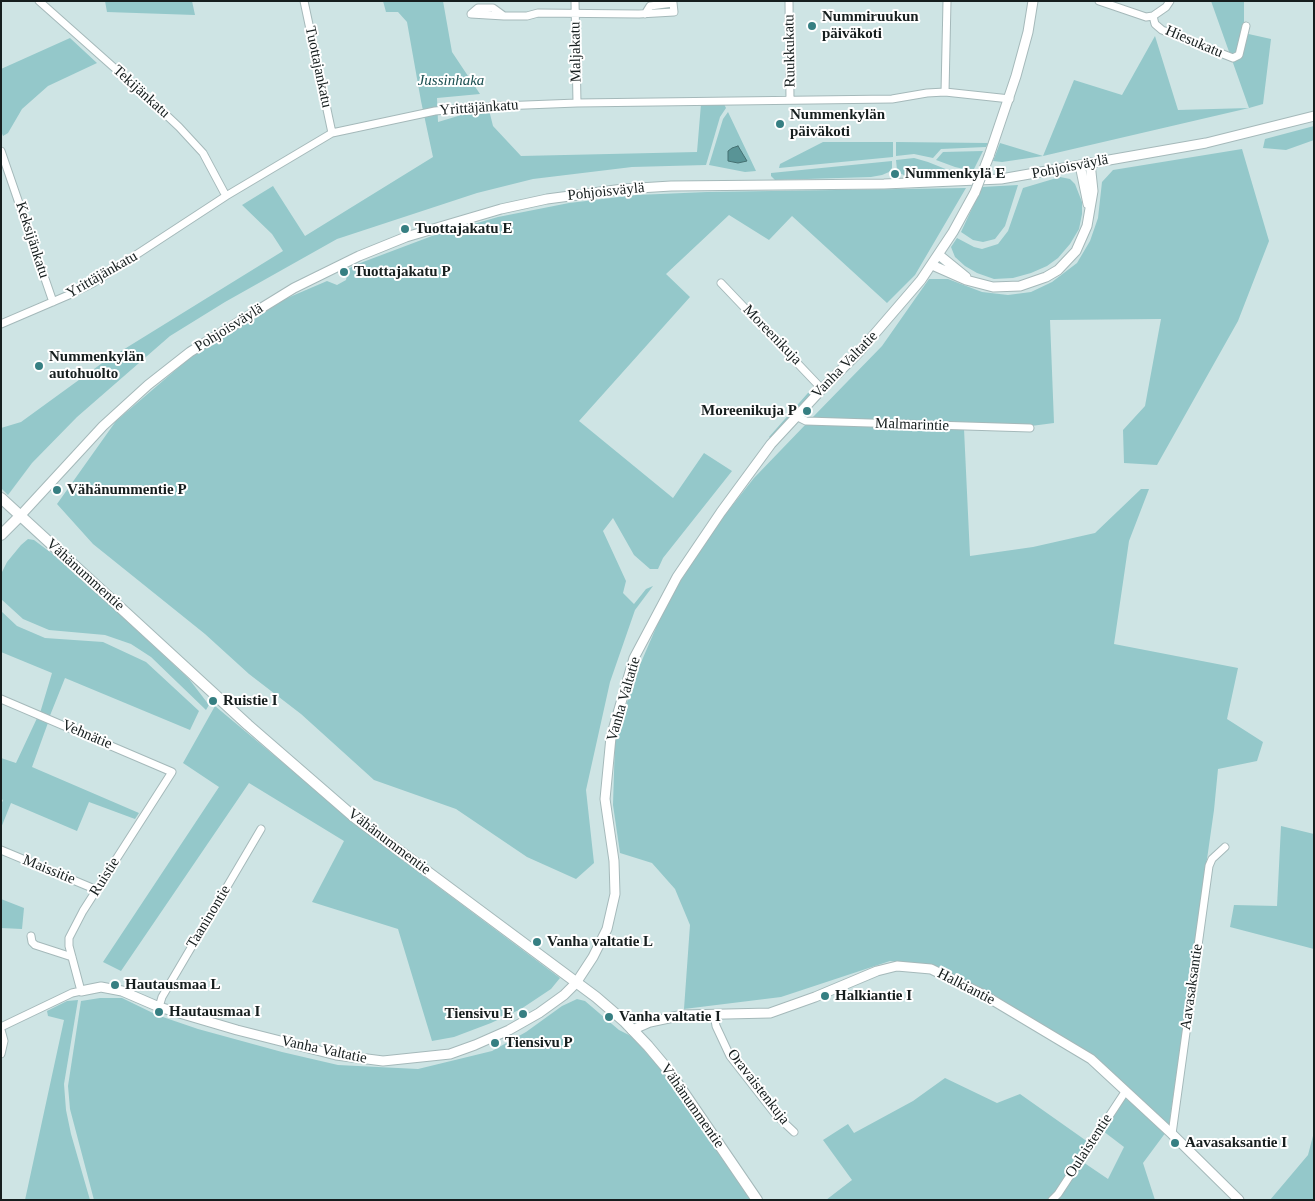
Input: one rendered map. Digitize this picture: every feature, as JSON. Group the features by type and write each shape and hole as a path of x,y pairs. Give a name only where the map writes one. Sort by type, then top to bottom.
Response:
{"main road":[{"name":"Vähänummentie","path":"1,498 248,725 354,817 576,983 632,1030 669,1071 756,1200"},
{"name":"Pohjoisväylä","path":"1,534 20,516"}],"street":[{"name":"Tekijänkatu","path":"39,1 179,127 202,153 226,196"},
{"name":"Tuottajankatu","path":"304,1 332,133"},
{"name":"Maljakatu","path":"575,1 577,103"},
{"name":"Ruukkukatu","path":"789,1 790,100"},
{"path":"945,92 947,1"},
{"name":"Vanha Valtatie","path":"81,990 101,988 122,991 159,1007 228,1028 336,1055 383,1061 450,1054 492,1038 540,1013 564,995 576,983 593,957 607,928 615,894 614,861 605,799 611,736 634,658 677,577 721,512 771,444 859,352 907,298 939,255 975,192 989,156 1010,99 1028,32 1033,1"},
{"name":"Hiesukatu","path":"1099,1 1146,17 1153,16 1166,7 1170,1"},
{"path":"504,16 527,16 538,13 645,14"},
{"name":"Hiesukatu","path":"1153,16 1155,24 1162,30 1233,58 1239,55 1246,26"},
{"name":"Yrittäjänkatu","path":"1,324 92,283 226,196 332,133 440,110 475,107 577,103 892,100 927,93 945,92 1010,99"},
{"name":"Pohjoisväylä","path":"20,516 103,426 148,385 190,352 294,288 359,256 406,237 501,209 556,198 623,189 671,186 965,182 1016,177 1206,143 1314,116"},
{"name":"Keksijänkatu","path":"1,150 53,302"},
{"path":"932,265 979,284 994,287 1020,286 1046,277 1067,262 1082,240 1093,191 1090,163"},
{"path":"1080,165 1088,203 1088,219"},
{"path":"939,255 962,275 979,284"},
{"name":"Moreenikuja","path":"721,282 822,389"},
{"name":"Malmarintie","path":"796,416 806,421 1030,428"},
{"name":"Vehnätie","path":"1,699 172,772"},
{"name":"Ruistie","path":"81,990 69,946 69,938 83,911 172,772"},
{"name":"Taaninontie","path":"159,1007 162,997 261,829"},
{"name":"Aavasaksantie","path":"1172,1134 1209,866 1212,859 1225,847"},
{"name":"Maissitie","path":"1,850 97,890"},
{"path":"31,936 32,942 35,945 72,956"},
{"name":"Halkiantie","path":"632,1030 643,1024 683,1015 770,1013 877,971 897,966 931,969 984,995 1091,1059 1172,1134 1239,1200"},
{"path":"1,1026 72,992 81,990"},
{"name":"Oravaistenkuja","path":"714,1014 716,1026 730,1056 776,1115 794,1132"},
{"path":"1,1030 4,1041 1,1054"},
{"name":"Oulaistentie","path":"1052,1200 1058,1194 1125,1092"}],"green space":[{"path":"105,1 192,1 195,15 107,12"},
{"name":"Jussinhaka","path":"383,1 443,1 452,52 480,94 437,98 438,122 468,113 489,110 493,126 521,156 697,152 701,104 724,104 726,108 720,117 706,165 632,167 533,179 477,193 337,239 225,302 170,336 77,417 32,463 8,495 1,488 1,428 21,422 105,361 283,251 272,234 242,205 273,186 305,236 433,157 407,22 398,12 386,12"},
{"path":"1211,1 1244,1 1244,33 1271,39 1263,104 1249,108"},
{"path":"1155,36 1178,110 1249,108 1043,156 1074,80 1122,95"},
{"path":"70,38 97,63 48,86 22,109 8,133 3,136 1,131 1,69"},
{"path":"728,112 756,171 745,172 709,165 723,119"},
{"path":"1314,126 1314,140 1286,150 1263,148 1265,139"},
{"path":"823,142 893,142 893,157 779,168 780,164"},
{"path":"896,142 988,143 986,147 941,149 933,158 914,154 896,156"},
{"path":"1000,143 1043,156 1002,162 993,161"},
{"path":"1242,149 1269,241 1238,321 1157,465 1124,463 1123,430 1145,406 1161,319 1050,320 1054,423 1031,426 812,418 882,346 929,279 948,279 982,292 1008,295 1031,292 1052,282 1077,263 1090,241 1098,218 1102,182 1113,170"},
{"path":"983,151 973,171 936,160 943,152"},
{"path":"914,158 953,172 953,175 904,175 899,173 896,160"},
{"path":"892,161 892,168 889,172 871,177 775,180 771,176 771,173"},
{"path":"1060,177 1070,179 1075,184 1082,202 1082,214 1079,229 1070,244 1058,258 1047,266 1031,273 1013,278 994,279 977,273 955,257 951,247 957,238 982,249 998,244 1008,231 1023,188"},
{"path":"1018,185 1005,226 995,239 983,242 973,240 961,232 982,187"},
{"path":"966,188 915,275 887,303 792,216 769,240 729,215 666,274 690,297 579,421 673,498 704,453 732,471 663,558 658,569 650,569 634,555 613,518 603,531 626,581 623,593 634,604 646,589 653,586 635,610 610,682 586,790 594,863 576,879 527,857 456,809 374,780 301,714 249,674 205,634 93,544 57,504 116,421 192,356 271,305 327,281 337,285 346,280 348,269 355,265 432,236 498,217 569,203 637,195 707,192"},
{"path":"815,385 815,391 771,439 769,437"},
{"path":"807,423 964,429 970,556 1033,547 1095,533 1141,489 1149,489 1129,541 1114,644 1238,668 1227,719 1263,742 1257,761 1218,769 1214,810 1169,1126 1099,1062 986,990 932,966 890,961 781,997 684,1009 690,925 675,889 652,863 620,853 613,805 615,740 636,674 668,600 716,526 754,478"},
{"path":"28,539 34,540 66,564 189,679 209,705 206,710 151,657 131,644 105,635 49,630 23,619 1,599 1,574 7,562"},
{"path":"1,611 17,626 45,638 103,642 146,662 199,711 190,730 65,678 49,718 40,713 52,673 1,652"},
{"path":"215,706 373,838 560,978 551,989 521,1009 454,1037 432,1041 398,929 312,902 344,841 249,783 121,971 103,962 219,787 183,763"},
{"path":"38,716 49,720 32,767 139,813 135,819 89,802 77,831 11,803 1,828 1,805 3,800 1,799 1,758 16,763"},
{"path":"1281,826 1314,834 1314,949 1230,927 1234,905 1277,906"},
{"path":"1,899 24,908 22,929 1,928"},
{"path":"100,998 122,998 157,1015 198,1029 338,1065 418,1069 492,1051 526,1032 562,1006 577,999 585,1001 619,1030 631,1036 667,1075 752,1200 94,1200 70,1109 68,1086 81,1001"},
{"path":"78,1000 64,1084 66,1110 71,1134 90,1200 25,1200 64,1020 48,1016 47,1011 67,1001"},
{"path":"945,1078 997,1103 1020,1094 1088,1142 1077,1158 1108,1179 1124,1147 1103,1131 1124,1097 1166,1132 1143,1163 1155,1200 826,1200 852,1180 823,1140 848,1124 854,1133 913,1101"},
{"path":"1314,1132 1314,1200 1270,1200 1308,1155"}],"shaded area":[{"path":"738,146 747,161 738,163 728,161 728,151"}],"place":[{"name":"Nummiruukun päiväkoti","path":"812,26"},
{"name":"Nummenkylän päiväkoti","path":"780,124"},
{"name":"Nummenkylä E","path":"895,174"},
{"name":"Tuottajakatu E","path":"405,229"},
{"name":"Tuottajakatu P","path":"344,272"},
{"name":"Nummenkylän autohuolto","path":"39,366"},
{"name":"Moreenikuja P","path":"807,411"},
{"name":"Vähänummentie P","path":"57,490"},
{"name":"Ruistie I","path":"213,701"},
{"name":"Vanha valtatie L","path":"537,942"},
{"name":"Hautausmaa L","path":"115,985"},
{"name":"Halkiantie I","path":"825,996"},
{"name":"Hautausmaa I","path":"159,1012"},
{"name":"Tiensivu E","path":"523,1014"},
{"name":"Vanha valtatie I","path":"609,1017"},
{"name":"Tiensivu P","path":"495,1043"},
{"name":"Aavasaksantie I","path":"1175,1143"}]}
